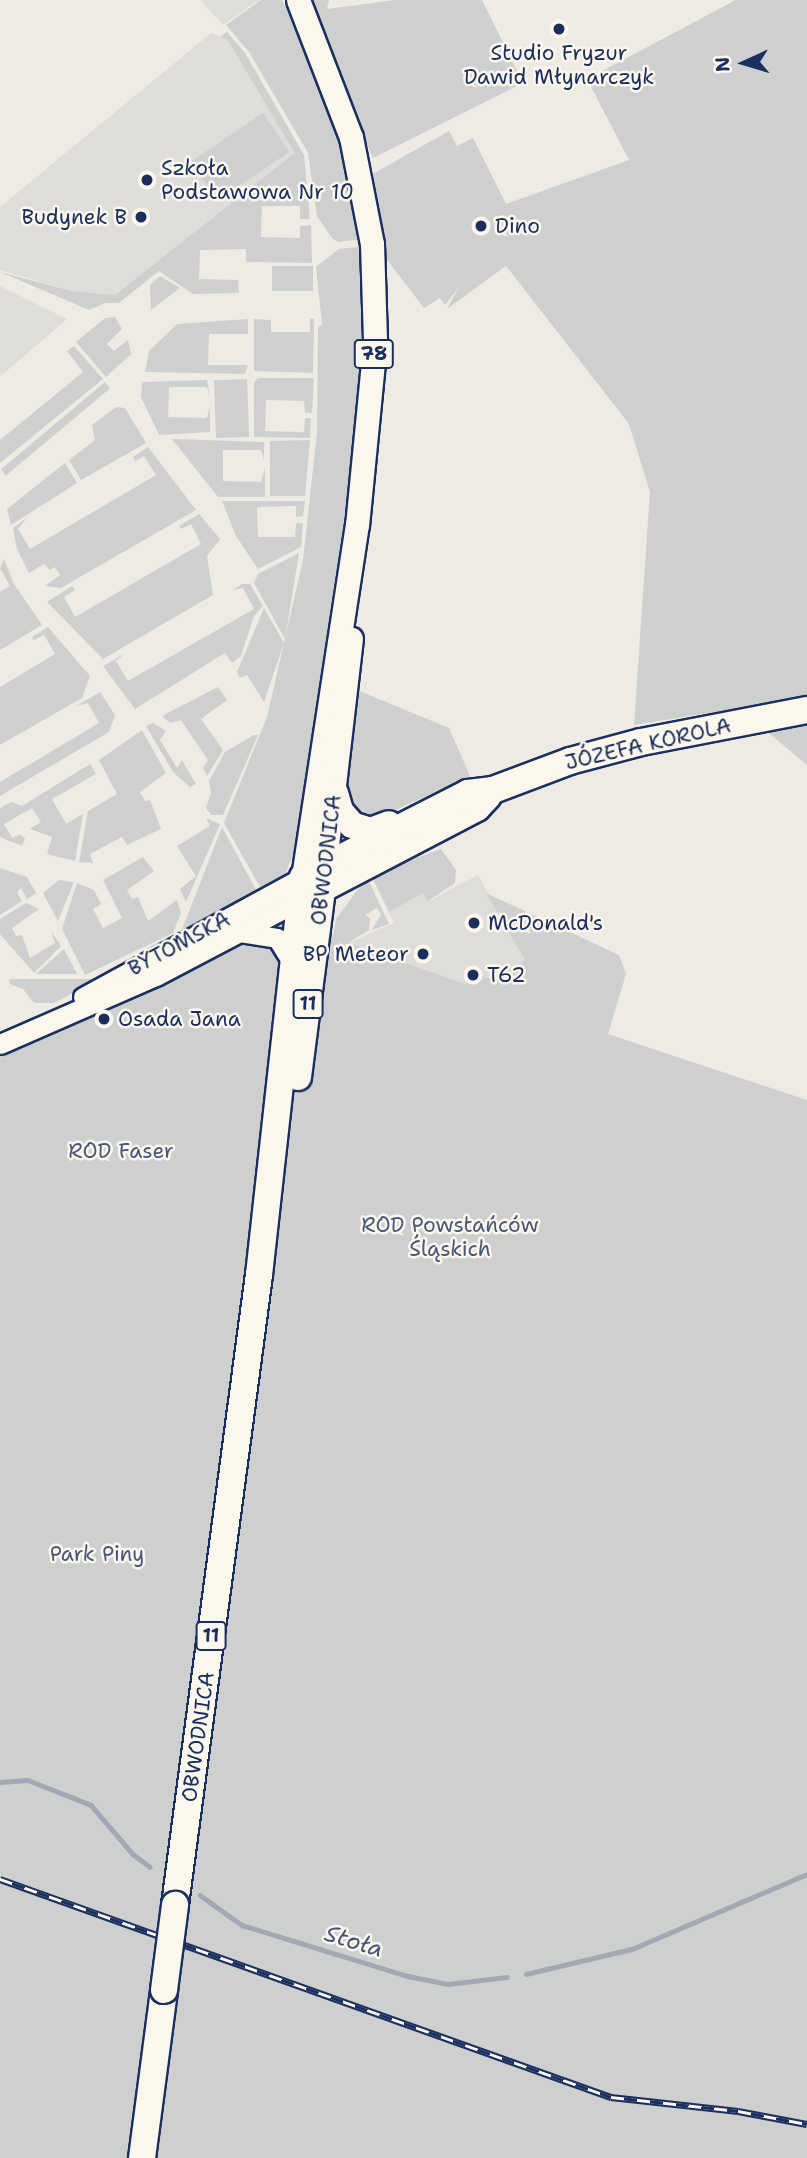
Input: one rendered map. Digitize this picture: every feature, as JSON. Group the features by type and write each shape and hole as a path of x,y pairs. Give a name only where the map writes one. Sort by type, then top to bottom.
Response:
{"highway":[{"name":"JÓZEFA KOROLA","path":"313,883 401,825 468,793 493,790 602,752 807,710"},
{"name":"JÓZEFA KOROLA","path":"313,883 477,808 493,790"},
{"path":"335,793 345,820 358,829 401,825"},
{"name":"OBWODNICA","path":"142,2158 259,1275 293,964 313,883"},
{"name":"OBWODNICA","path":"259,1275 292,1118 313,883"}],"main road":[{"name":"OBWODNICA","path":"298,0 351,137 372,244 375,342 357,524 313,883"},
{"name":"OBWODNICA","path":"313,883 335,793 348,677 357,524"}],"street":[{"name":"BYTOMSKA","path":"0,1044 156,976 240,932 313,883"},
{"name":"BYTOMSKA","path":"35,1028 56,1011 313,883"},
{"path":"240,932 277,938 293,964"}],"shaded area":[{"path":"200,0 259,0 223,25"},
{"name":"Szkoła Podstawowa Nr 10","path":"211,33 227,39 296,153 115,295 72,291 0,270 0,207"},
{"path":"0,286 67,319 1,376 0,375"},
{"path":"478,875 526,960 493,979 479,976 458,1009 341,946 394,923 389,912 423,892 429,901"}],"green space":[{"path":"261,0 282,0 343,138 353,185 449,131 457,146 473,138 506,204 629,160 587,79 736,0 807,0 807,765 739,708 634,725 650,492 629,424 506,266 447,309 459,287 445,305 440,298 424,308 362,227 363,239 338,242 332,238 317,216 308,153 249,52 226,25"},
{"path":"306,0 329,0 327,9 395,0 482,0 523,83 373,158"},
{"path":"227,32 245,53 304,155 310,219 300,219 300,206 262,206 261,237 300,238 300,226 311,225 312,263 246,262 246,249 200,250 199,279 238,280 239,293 193,294 159,271 119,303 105,303 89,310 0,272 72,291 115,295 295,153 227,39 220,37"},
{"path":"263,113 289,152 217,201 191,162"},
{"path":"358,247 363,250 366,290 352,465 294,853 285,874 260,887 224,823 267,717 303,560 317,432 318,328 322,324 316,267 339,249"},
{"path":"272,266 313,266 313,291 272,291"},
{"path":"160,276 180,288 151,310 150,285"},
{"path":"115,317 122,329 107,344 114,351 128,340 131,354 106,377 76,342 105,318"},
{"path":"310,318 314,319 313,373 254,371 254,319 271,320 271,332 310,332"},
{"path":"248,319 248,334 209,334 208,365 248,365 245,374 145,372 149,351 177,324"},
{"path":"74,346 103,379 0,463 0,440 83,372 67,351"},
{"path":"258,378 314,378 312,413 305,413 304,401 266,400 265,431 304,432 305,418 311,418 310,438 254,437 254,382"},
{"path":"247,379 249,437 216,438 214,380"},
{"path":"207,380 210,398 207,387 169,387 168,417 207,418 210,406 210,432 159,435 141,397 142,382"},
{"path":"105,382 110,388 6,476 1,469"},
{"path":"116,407 125,408 146,443 81,480 69,460 95,440 92,425"},
{"path":"172,439 264,442 264,461 261,450 223,450 223,481 261,482 265,468 265,497 218,497"},
{"path":"310,440 305,496 270,496 270,441"},
{"path":"148,447 196,510 61,588 45,586 60,575 55,567 50,570 44,564 29,573 17,549 13,528 27,518 18,529 30,549 156,475 144,456 135,461 133,457"},
{"path":"65,463 77,483 11,525 7,509"},
{"path":"222,501 305,501 303,516 296,517 296,506 257,507 258,537 295,537 296,523 303,523 301,547 258,569 236,536"},
{"path":"199,514 220,539 207,556 213,595 103,659 47,602 72,586 75,590 64,597 75,617 201,544 191,524 181,529 179,526"},
{"path":"299,553 285,639 254,583 258,574"},
{"path":"4,559 14,584 42,625 0,650 0,592 10,586 0,568"},
{"path":"242,584 250,584 263,606 254,616 241,656 232,663 225,653 135,709 103,666 124,654 116,661 128,681 254,609 243,588 232,590"},
{"path":"264,608 284,643 264,702 247,675 240,678 237,672"},
{"path":"48,627 90,676 82,698 0,745 0,687 55,654 44,635 34,640 32,637"},
{"path":"218,687 227,700 201,719 223,750 207,776 203,768 208,760 181,720 170,723 162,716"},
{"path":"357,690 449,728 470,776 380,817 360,814 346,788"},
{"path":"100,692 115,715 109,732 0,796 0,782 99,723 88,703 76,706"},
{"path":"153,723 166,731 160,740 177,768 182,760 196,784 190,787 173,772 146,726"},
{"path":"142,730 166,773 140,792 145,801 150,800 161,829 127,845 122,837 90,854 93,863 79,862 88,811 117,794 99,760"},
{"path":"258,735 223,815 211,815 206,808 211,793 209,781 225,752"},
{"path":"90,764 96,774 52,799 66,824 83,814 75,861 47,854 52,837 30,829 41,822 32,808 4,824 12,838 20,834 25,839 22,846 0,837 0,808 11,802 22,806"},
{"path":"206,818 220,824 186,902 180,889 196,876 177,846 210,826"},
{"path":"222,827 256,890 181,932"},
{"path":"441,849 456,870 455,883 428,901 423,893 389,912 371,875"},
{"path":"143,857 154,871 127,890 132,899 138,897 148,921 177,900 181,913 173,933 85,975 62,929 77,883 94,890 101,904 93,909 103,928 122,918 103,880"},
{"path":"0,868 27,877 36,893 27,899 21,888 17,892 22,901 0,915"},
{"path":"367,877 389,924 372,930 381,914 377,908 365,915 370,918 369,930 348,943 465,984 479,976 493,979 525,960 486,893 619,955 626,974 608,1034 807,1100 807,2158 0,2158 0,1058 296,911 333,936 336,919"},
{"path":"59,880 74,882 58,921 43,893"},
{"path":"256,895 54,1003 34,1003 23,989 10,984 9,979 95,979"},
{"path":"26,903 39,909 12,928 16,936 22,935 30,958 55,943 51,931 61,946 34,973 0,934 0,919"},
{"path":"64,949 77,974 36,974"}],"waterway":[{"name":"Stoła","path":"0,1782 28,1780 91,1805 133,1854 150,1867"},
{"name":"Stoła","path":"526,1974 632,1949 807,1874"},
{"name":"Stoła","path":"200,1895 242,1925 408,1976 448,1984 507,1977"}],"railway":[{"path":"0,1879 611,2097 738,2111 807,2124"}],"place":[{"name":"Studio Fryzur Dawid Młynarczyk","path":"559,29"},
{"name":"Szkoła Podstawowa Nr 10","path":"147,180"},
{"name":"Budynek B","path":"141,217"},
{"name":"Dino","path":"481,226"},
{"name":"McDonald's","path":"474,923"},
{"name":"BP Meteor","path":"423,954"},
{"name":"T62","path":"473,975"},
{"name":"Osada Jana","path":"104,1019"}],"park label":[{"name":"ROD Faser","path":"121,1151"},
{"name":"ROD Powstańców Śląskich","path":"450,1237"},
{"name":"Park Piny","path":"97,1554"}]}
